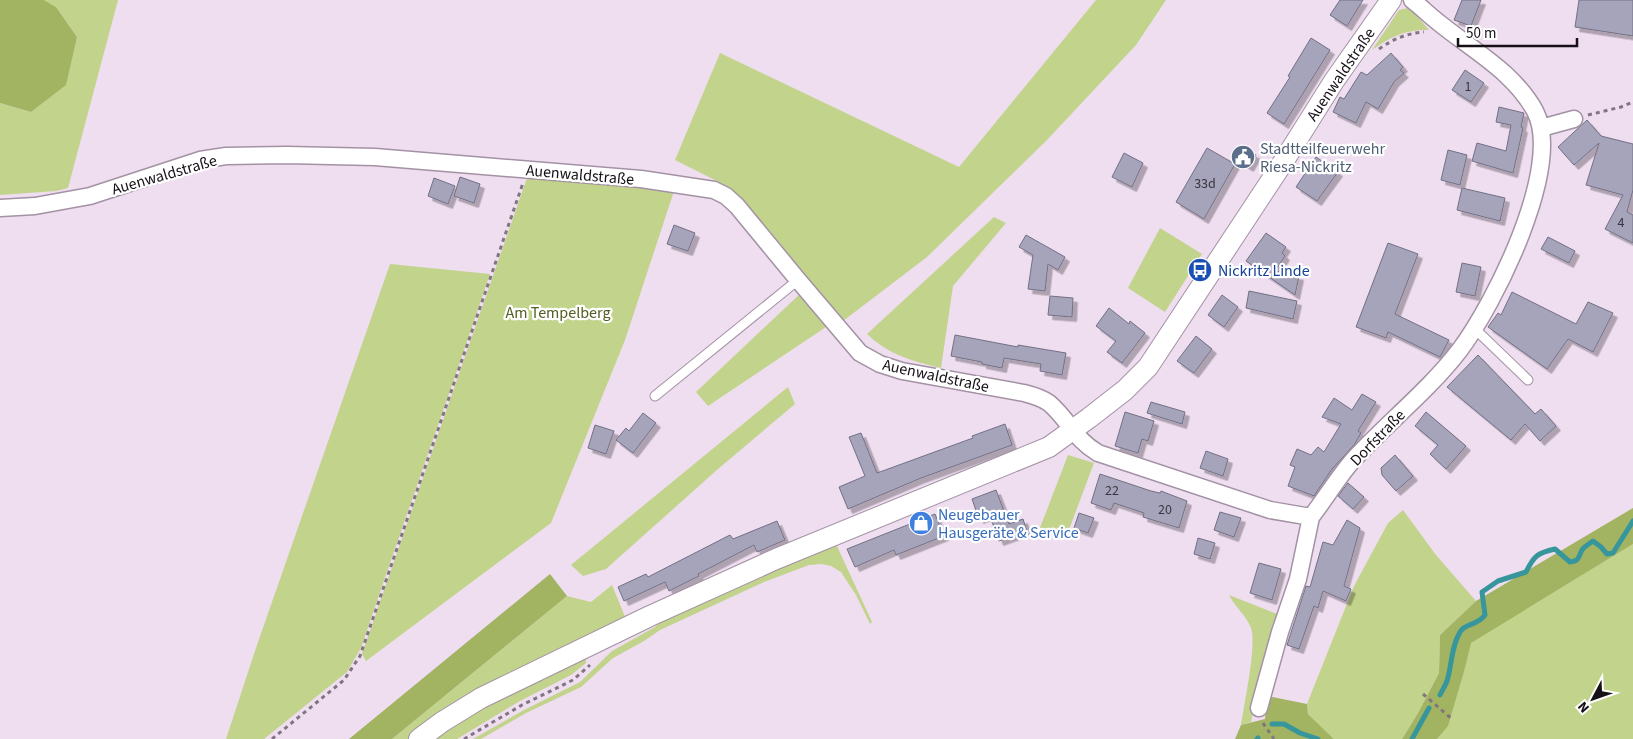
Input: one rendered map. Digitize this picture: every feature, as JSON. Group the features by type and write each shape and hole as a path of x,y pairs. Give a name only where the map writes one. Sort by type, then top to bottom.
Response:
{"street":[{"name":"Auenwaldstraße","path":"418,739 481,698 652,616 776,559 1049,447 1125,390 1148,367 1259,200 1349,59 1391,0"},
{"name":"Dorfstraße","path":"1311,517 1354,459 1437,376 1474,328 1495,292 1513,253 1527,218 1535,188 1541,157 1541,128 1536,112 1531,104 1513,81 1497,66 1453,34 1412,0"},
{"path":"1541,128 1574,119"},
{"name":"Auenwaldstraße","path":"0,208 35,206 90,196 200,160 226,156 375,157 641,179 714,190 726,196 737,206 860,352 870,360 902,371 1035,396 1048,402 1072,430"},
{"path":"1072,430 1086,446 1098,453 1270,510 1311,517 1298,579 1280,632 1259,708"}],"lane":[{"path":"655,396 798,280"},
{"path":"1474,328 1528,380"}],"path":[{"path":"1349,59 1364,58 1390,41 1409,34 1422,32 1453,34"},
{"path":"1574,119 1633,102"},
{"path":"272,739 344,680 360,656 526,174 526,169"},
{"path":"464,739 522,705 574,680 589,668 592,662"},
{"path":"1423,694 1452,718"}],"green space":[{"path":"0,0 44,0 56,7 77,37 66,85 31,112 0,103"},
{"path":"44,0 118,0 68,188 56,191 0,195 0,103 31,112 65,85 77,37 56,7"},
{"path":"1096,0 1166,0 1136,45 1046,141 927,257 843,321 744,201 727,186 675,160 720,53 959,167"},
{"path":"1408,8 1420,15 1418,17 1429,30 1406,32 1385,41 1372,50 1399,10"},
{"name":"Am Tempelberg","path":"528,175 675,188 625,340 551,523 366,661 362,654"},
{"path":"994,217 1006,223 953,286 941,368 920,363 892,352 867,334"},
{"path":"1160,228 1202,254 1165,312 1128,288"},
{"name":"Am Tempelberg","path":"390,264 490,274 361,648 347,672 264,739 226,739 257,645"},
{"path":"802,292 829,325 708,406 696,392"},
{"path":"788,387 795,404 718,469 606,569 583,576 571,565"},
{"path":"1068,455 1094,463 1067,535 1038,533"},
{"path":"1633,508 1633,544 1471,643 1448,726 1437,739 1402,739 1439,673 1440,635 1476,601"},
{"path":"1403,510 1436,555 1476,601 1440,635 1439,673 1402,739 1334,739 1308,714 1307,704 1354,586 1388,523"},
{"path":"836,544 872,622 870,624 856,595 841,572 831,566 822,564 809,565 764,582 660,630 613,658 581,687 526,713 481,739 473,739 524,710 580,682 612,651 655,627 658,624 657,620"},
{"path":"1633,544 1633,739 1437,739 1448,725 1464,672 1470,643"},
{"path":"550,574 567,596 392,739 349,739"},
{"path":"612,585 626,619 438,718 408,739 392,739 567,596 591,602"},
{"path":"1229,595 1277,614 1264,660 1251,722 1241,725 1251,660 1252,636 1249,623"},
{"path":"586,658 586,663 571,675 520,701 457,739 429,739 484,704"},
{"path":"1267,696 1307,704 1308,714 1334,739 1235,739 1241,725 1265,719"}],"building":[{"path":"1340,0 1363,0 1347,26 1330,15"},
{"path":"1462,0 1481,0 1471,26 1454,20"},
{"path":"1579,0 1633,0 1633,36 1575,27"},
{"path":"1311,38 1330,50 1284,124 1267,113 1290,77 1288,76"},
{"path":"1391,53 1403,67 1400,70 1404,73 1394,82 1378,109 1366,102 1356,123 1333,112 1340,97 1344,99 1361,72 1367,75"},
{"path":"1465,70 1484,83 1471,102 1452,90"},
{"path":"1499,107 1524,113 1521,127 1523,128 1513,173 1472,161 1477,143 1506,151 1511,125 1496,122"},
{"path":"1587,120 1601,136 1633,144 1633,190 1627,212 1633,215 1633,243 1605,229 1623,195 1586,185 1599,143 1574,165 1558,147"},
{"path":"1239,146 1256,155 1249,167 1233,157"},
{"path":"1207,148 1235,164 1204,219 1176,202"},
{"path":"1448,150 1467,155 1460,185 1441,180"},
{"path":"1124,153 1143,163 1132,187 1112,177"},
{"path":"1316,157 1338,172 1317,201 1296,187"},
{"path":"460,177 480,184 474,203 454,196"},
{"path":"434,178 455,186 448,204 428,196"},
{"path":"1462,188 1505,198 1500,221 1457,210"},
{"path":"674,225 695,233 688,251 667,244"},
{"path":"1266,233 1286,247 1282,253 1285,256 1275,271 1299,276 1295,295 1246,261"},
{"path":"1026,235 1065,257 1058,270 1048,264 1045,291 1028,289 1033,255 1019,247"},
{"path":"1548,237 1575,251 1569,263 1541,249"},
{"path":"1388,243 1418,254 1395,314 1449,340 1440,357 1388,332 1386,338 1356,327"},
{"path":"1462,263 1481,267 1475,296 1456,292"},
{"path":"1249,291 1297,301 1293,319 1246,308"},
{"path":"1512,292 1576,324 1588,302 1613,313 1593,352 1568,339 1547,369 1488,327 1498,313 1501,315"},
{"path":"1222,295 1238,307 1224,327 1208,315"},
{"path":"1050,296 1073,298 1072,317 1048,315"},
{"path":"1109,308 1129,324 1130,321 1145,333 1122,363 1107,352 1116,341 1096,326"},
{"path":"955,335 1018,347 1018,345 1066,353 1062,375 1040,371 1041,364 1004,358 1002,368 951,356"},
{"path":"1196,336 1212,349 1194,373 1177,361"},
{"path":"1478,355 1535,414 1541,409 1556,426 1540,441 1525,424 1511,440 1447,387"},
{"path":"1362,394 1376,402 1358,431 1361,433 1354,445 1332,469 1314,496 1288,486 1295,467 1290,465 1297,449 1311,455 1318,447 1324,452 1341,424 1322,417 1334,398 1352,410"},
{"path":"1151,402 1185,412 1182,424 1147,413"},
{"path":"1125,412 1154,421 1148,441 1142,439 1138,453 1115,446"},
{"path":"1426,412 1466,446 1446,469 1430,454 1438,445 1415,426"},
{"path":"643,413 656,423 633,453 616,440 626,428 629,431"},
{"path":"1005,424 1012,445 921,478 848,509 839,487 865,476 849,437 861,433 877,473 973,438 972,436"},
{"path":"595,425 614,431 606,454 588,448"},
{"path":"1206,451 1228,459 1223,476 1200,468"},
{"path":"1395,455 1413,476 1396,491 1382,475 1381,468"},
{"path":"1100,474 1151,491 1160,493 1161,491 1187,501 1179,528 1143,517 1144,513 1114,503 1111,510 1091,503"},
{"path":"1348,483 1364,497 1353,509 1338,496"},
{"path":"996,490 1009,524 1023,519 1027,531 999,541 991,519 989,520 987,516 979,519 972,499"},
{"path":"1220,512 1241,518 1234,537 1214,530"},
{"path":"1079,513 1094,518 1088,533 1074,528"},
{"path":"935,514 944,536 896,555 894,550 855,567 847,549"},
{"path":"1347,520 1360,528 1344,586 1351,589 1346,601 1323,591 1318,608 1314,606 1299,649 1287,645 1306,586 1310,587 1323,542 1333,545"},
{"path":"777,521 785,540 757,552 754,545 669,591 665,582 624,601 618,587 646,574 648,577 730,535 733,539"},
{"path":"1198,538 1215,543 1210,559 1194,554"},
{"path":"1259,563 1281,569 1272,600 1250,593"}],"waterway":[{"path":"1440,695 1447,681 1455,644 1460,632 1465,627 1482,619 1485,615 1482,592 1498,581 1526,572 1531,562 1537,556 1549,550 1555,549 1570,562 1576,561 1582,550 1593,541 1607,554 1613,553 1633,521"},
{"path":"1412,739 1429,708"},
{"path":"1272,724 1284,724 1300,733 1318,739"}],"place":[{"name":"Stadtteilfeuerwehr Riesa-Nickritz","path":"1243,157"},
{"name":"Nickritz Linde","path":"1200,270"},
{"name":"Neugebauer Hausgeräte & Service","path":"921,523"}]}
